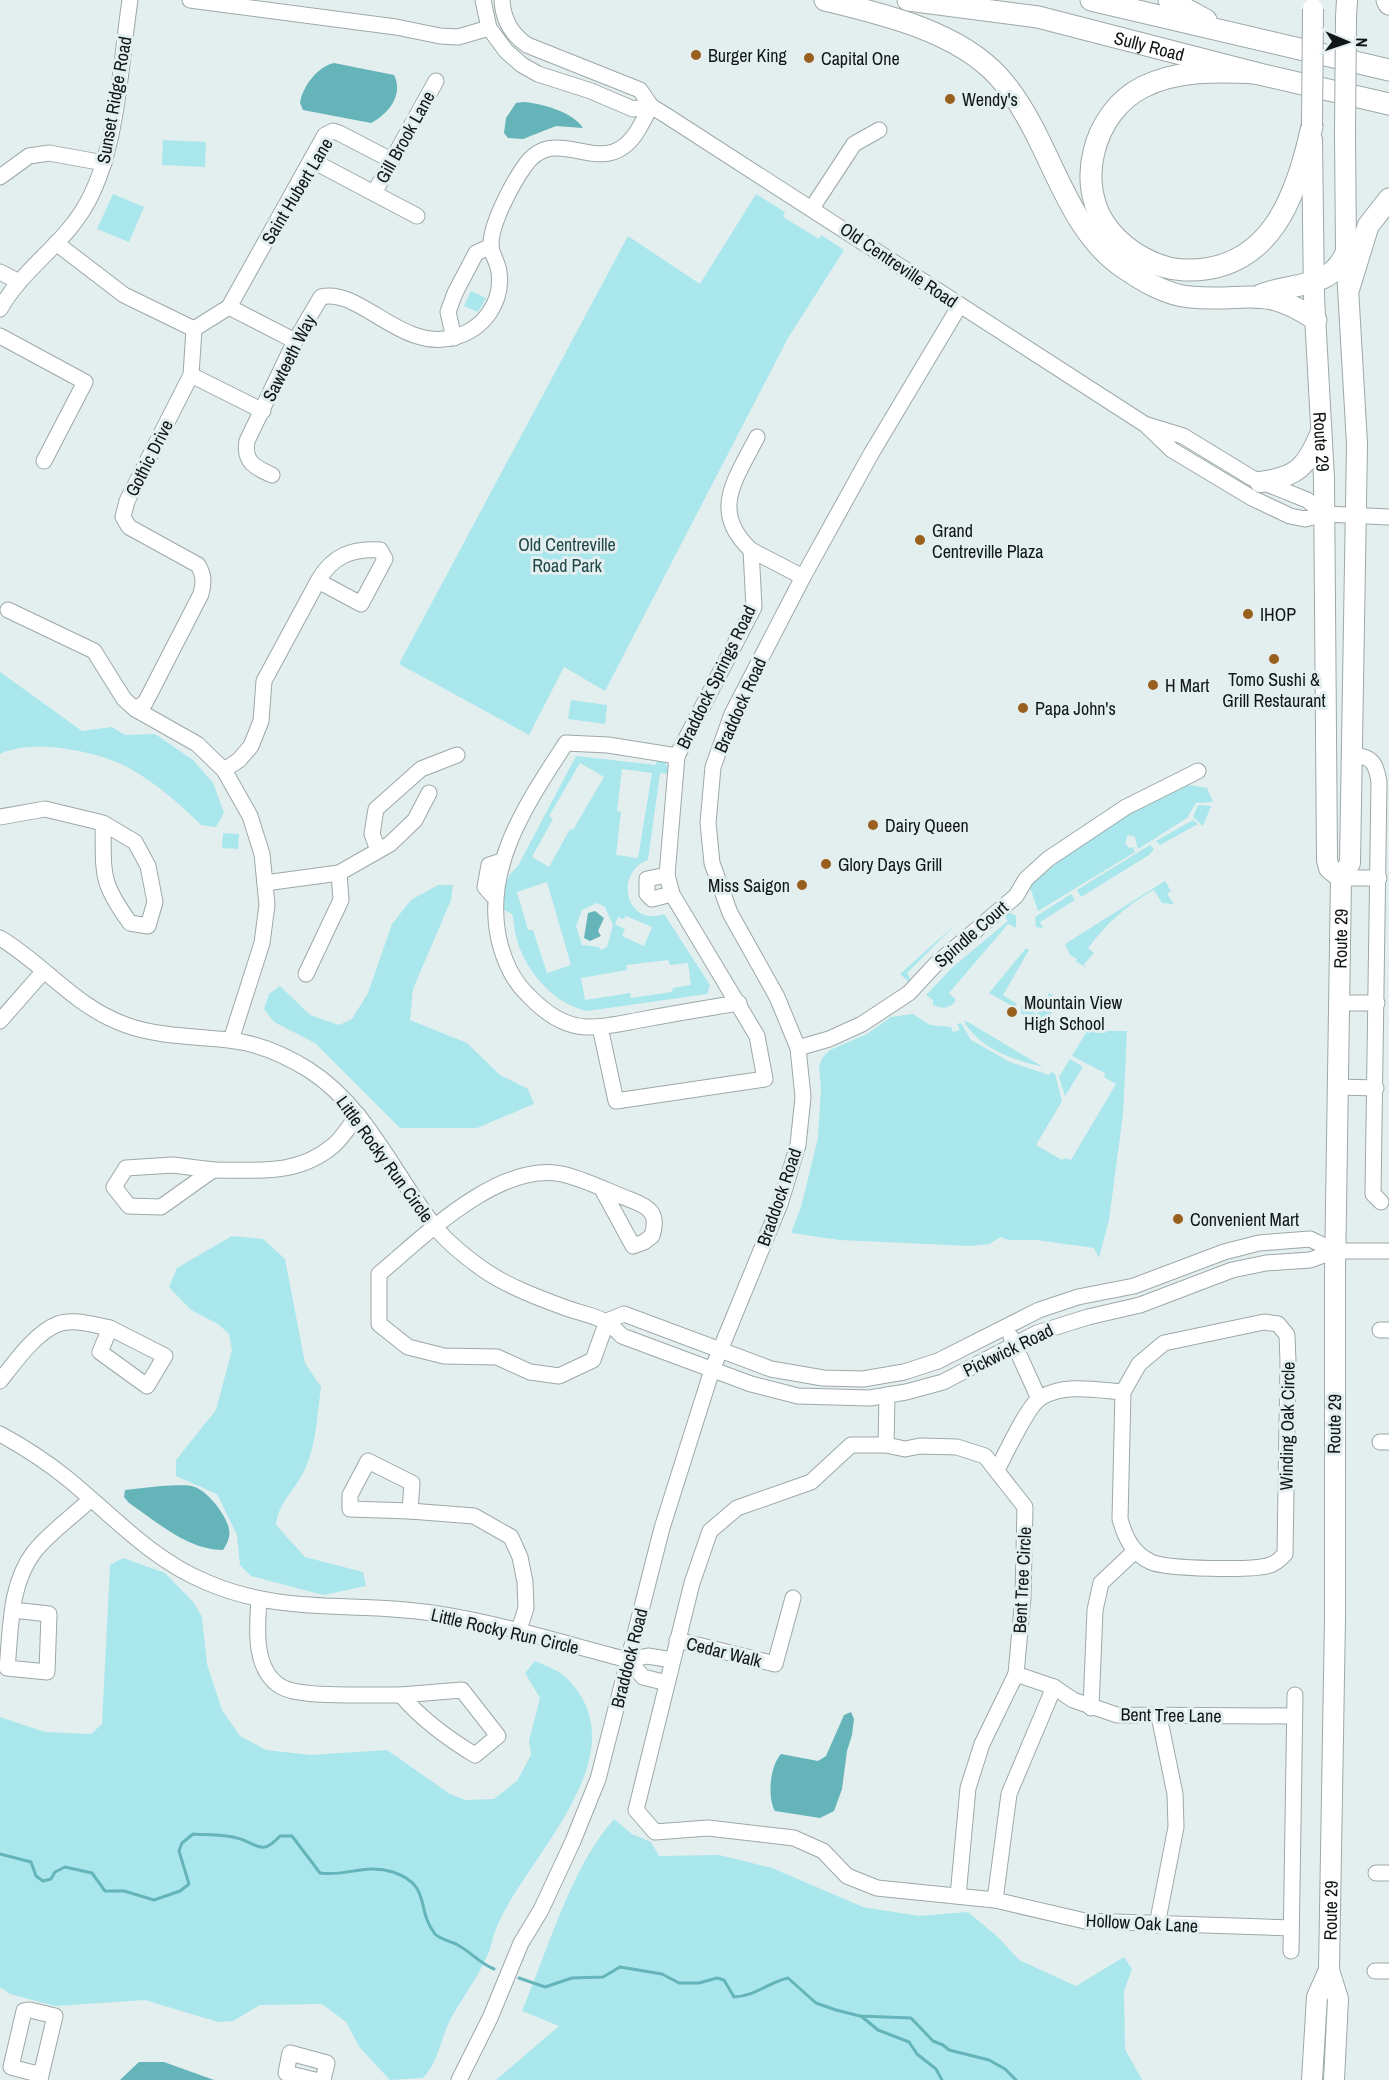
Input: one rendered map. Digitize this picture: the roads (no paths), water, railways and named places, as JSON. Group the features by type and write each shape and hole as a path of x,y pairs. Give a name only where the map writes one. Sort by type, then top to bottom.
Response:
{"highway":[{"path":"825,0 914,24 955,45 998,75 1037,135 1080,222 1122,267 1155,287 1188,297 1260,295 1292,304 1316,320"},
{"name":"Sully Road","path":"908,0 1038,17 1255,73 1389,104"},
{"name":"Sully Road","path":"1091,0 1256,41 1389,70"},
{"path":"1169,0 1193,14 1256,41"},
{"path":"1387,0 1389,4"},
{"path":"1255,73 1201,72 1161,80 1143,87 1115,110 1098,136 1090,168 1091,184 1100,214 1108,230 1120,242 1147,260 1179,270 1226,265 1244,256 1263,241 1285,210 1303,163 1312,126"},
{"path":"1349,288 1368,226 1389,199"},
{"path":"1260,295 1278,288 1314,284 1338,268 1346,253"}],"main road":[{"name":"Route 29","path":"1312,3 1314,284 1323,427 1325,514 1327,860 1329,868 1341,878"},
{"name":"Route 29","path":"1334,2080 1338,1999 1329,1970 1335,1618 1335,1251 1341,878 1350,863 1358,444 1346,253 1346,8"},
{"path":"1260,482 1279,480 1296,473 1306,464 1323,427"},
{"name":"Route 29","path":"1312,2080 1317,1997 1329,1970"}],"street":[{"name":"Sunset Ridge Road","path":"0,309 19,282 83,210 104,163 130,0"},
{"path":"190,0 396,27 440,36 458,36 489,28"},
{"name":"Old Centreville Road","path":"483,0 489,28 511,57 538,74 591,91 633,109 651,106"},
{"name":"Old Centreville Road","path":"502,0 507,23 520,40 538,51 640,90 651,106 1146,425 1172,450 1273,509 1305,519 1325,514 1357,515"},
{"name":"Gill Brook Lane","path":"374,193 436,81"},
{"path":"454,338 448,312 455,293 476,254 491,246 495,224 524,166 536,152 552,146 608,153 622,148 635,135 651,106"},
{"path":"812,208 854,144 879,130"},
{"name":"Saint Hubert Lane","path":"194,329 229,307 326,135 333,131 391,160"},
{"path":"0,177 29,156 49,153 104,163"},
{"name":"Gill Brook Lane","path":"311,160 417,216"},
{"path":"56,243 124,295 194,329"},
{"name":"Sawteeth Way","path":"272,475 254,466 246,450 295,341 321,297 338,296 419,339 454,338 472,330 487,318 495,304 500,289 499,271 491,246"},
{"path":"0,272 19,282"},
{"name":"Braddock Road","path":"459,2080 490,2018 521,1943 541,1910 587,1809 606,1754 662,1528 712,1370 780,1204 794,1160 802,1120 798,1048 777,997 721,895 712,863 708,823 712,777 722,739 803,577 871,454 960,305"},
{"path":"229,307 295,341"},
{"name":"Gothic Drive","path":"135,709 145,703 201,594 204,583 203,574 198,565 129,526 123,517 127,501 191,375 194,329"},
{"path":"0,336 85,382 44,461"},
{"path":"191,375 263,411"},
{"name":"Old Centreville Road","path":"1146,425 1183,436 1260,482 1307,500 1325,514"},
{"path":"757,437 729,492 728,515 736,536 751,550 803,577"},
{"path":"1357,515 1389,517"},
{"name":"Braddock Springs Road","path":"600,1027 616,1101 765,1079 757,1036 672,894 667,876 677,756 754,607 751,550"},
{"path":"224,770 239,760 251,746 261,721 264,681 318,581"},
{"path":"8,610 94,651 124,699 135,709 197,744 224,770 250,816 262,854 267,905 262,943 231,1040"},
{"name":"Braddock Springs Road","path":"677,756 608,745 566,743 544,777 501,861 494,897 497,930 505,963 521,988 540,1008 568,1024 600,1027 739,1003"},
{"path":"378,850 372,834 376,809 421,770 457,755"},
{"path":"1352,755 1367,756 1377,770 1379,878 1373,1194 1381,1202"},
{"name":"Spindle Court","path":"798,1048 829,1039 862,1024 909,993 935,965 1016,896 1026,879 1048,859 1126,807 1198,771"},
{"path":"265,883 339,873 390,844 415,820 429,793"},
{"path":"0,817 45,809 103,823 135,842 148,866 155,902 148,926 130,923 112,897 104,879 103,823"},
{"path":"306,974 341,900 339,873"},
{"path":"667,876 647,879 647,894 652,899 672,894"},
{"path":"1341,878 1379,878"},
{"name":"Little Rocky Run Circle","path":"0,938 92,1010 129,1026 151,1032 231,1040 272,1051 308,1070 333,1088 358,1115 435,1227 477,1264 514,1287 567,1308 607,1320 622,1336 712,1370"},
{"path":"0,1021 43,972"},
{"path":"1339,1003 1377,1003"},
{"path":"1338,1088 1376,1088"},
{"path":"213,1170 161,1207 129,1206 114,1187 126,1168 173,1165 213,1170 277,1171 305,1164 336,1144 358,1115"},
{"path":"602,1189 562,1174 536,1173 504,1183 452,1212 379,1275 379,1324 408,1347 444,1356 497,1357 530,1372 559,1376 593,1360 607,1320"},
{"name":"Pickwick Road","path":"720,1351 798,1375 863,1379 904,1372 938,1361 1006,1326 1058,1303 1134,1286 1224,1251 1259,1243 1310,1239 1335,1251"},
{"name":"Pickwick Road","path":"712,1370 798,1396 870,1398 943,1382 1068,1322 1140,1305 1220,1273 1266,1263 1310,1260 1335,1251 1389,1251"},
{"name":"Little Rocky Run Circle","path":"607,1320 624,1314 720,1351"},
{"name":"Winding Oak Circle","path":"1264,1322 1278,1324 1287,1335 1285,1554 1268,1566 1167,1567 1150,1561 1135,1551 1125,1538 1120,1519 1123,1392 1139,1364 1164,1343 1264,1322"},
{"path":"0,1381 40,1335 59,1324 83,1323 110,1328"},
{"path":"1006,1326 1040,1399"},
{"path":"997,1470 1017,1433 1040,1399 1075,1388 1123,1392"},
{"path":"886,1445 887,1395"},
{"name":"Little Rocky Run Circle","path":"0,1434 44,1461 126,1531 170,1563 223,1589 260,1600 294,1605 439,1614 628,1660"},
{"name":"Bent Tree Circle","path":"958,1896 968,1788 982,1744 1016,1674 1023,1597 1025,1507 985,1456 957,1447 920,1446 905,1449 886,1445 851,1445 812,1482 737,1508 710,1531 692,1583 636,1810 655,1832 708,1828 794,1838 823,1851 847,1876 878,1887 958,1896 995,1900"},
{"path":"410,1511 412,1483 368,1461 350,1495 351,1509 474,1516 511,1538 520,1557 525,1582 526,1608 518,1633"},
{"path":"13,1610 49,1614 47,1672 7,1668 13,1610 21,1576 34,1552 91,1499"},
{"path":"1091,1708 1095,1610 1101,1583 1135,1551"},
{"name":"Cedar Walk","path":"677,1640 775,1664 793,1599"},
{"path":"260,1600 257,1623 260,1654 268,1674 281,1687 312,1693 401,1695 462,1690 498,1736 475,1755 418,1716 401,1695"},
{"path":"628,1660 648,1656 672,1660"},
{"path":"628,1660 643,1677 667,1683"},
{"path":"995,1900 1009,1794 1054,1687 1016,1674"},
{"name":"Bent Tree Lane","path":"1054,1687 1091,1708 1117,1716 1294,1716"},
{"path":"1291,1951 1295,1695"},
{"path":"1157,1925 1176,1827 1175,1794 1159,1716"},
{"name":"Hollow Oak Lane","path":"995,1900 1085,1922 1291,1928"},
{"path":"315,2080 286,2073 290,2053 327,2062 323,2080"}],"waterway":[{"path":"0,1854 31,1862 36,1876 43,1881 51,1879 55,1872 65,1867 92,1873 105,1891 124,1891 154,1900 180,1891 189,1884 179,1851 182,1843 193,1834 232,1837 259,1847 268,1846 280,1836 292,1836 320,1873 373,1869 393,1872 405,1878 419,1891 429,1925 435,1934 456,1944 494,1969"},
{"path":"519,1978 545,1987 572,1978 603,1977 620,1967 662,1974 679,1983 699,1983 717,1978 724,1980 734,1997 749,1994 788,1978 816,2003 836,2010 860,2016 911,2018 933,2041 949,2050 989,2060 1005,2069 1016,2080"},
{"path":"861,2016 878,2030 909,2042 917,2054 936,2069 942,2080"}],"place":[{"name":"Burger King","path":"696,55"},
{"name":"Capital One","path":"809,58"},
{"name":"Wendy's","path":"950,99"},
{"name":"Grand Centreville Plaza","path":"920,540"},
{"name":"IHOP","path":"1248,614"},
{"name":"Tomo Sushi & Grill Restaurant","path":"1274,659"},
{"name":"H Mart","path":"1153,685"},
{"name":"Papa John's","path":"1023,708"},
{"name":"Dairy Queen","path":"873,825"},
{"name":"Glory Days Grill","path":"826,864"},
{"name":"Miss Saigon","path":"802,885"},
{"name":"Mountain View High School","path":"1012,1012"},
{"name":"Convenient Mart","path":"1178,1219"}],"park label":[{"name":"Old Centreville Road Park","path":"567,554"}]}
